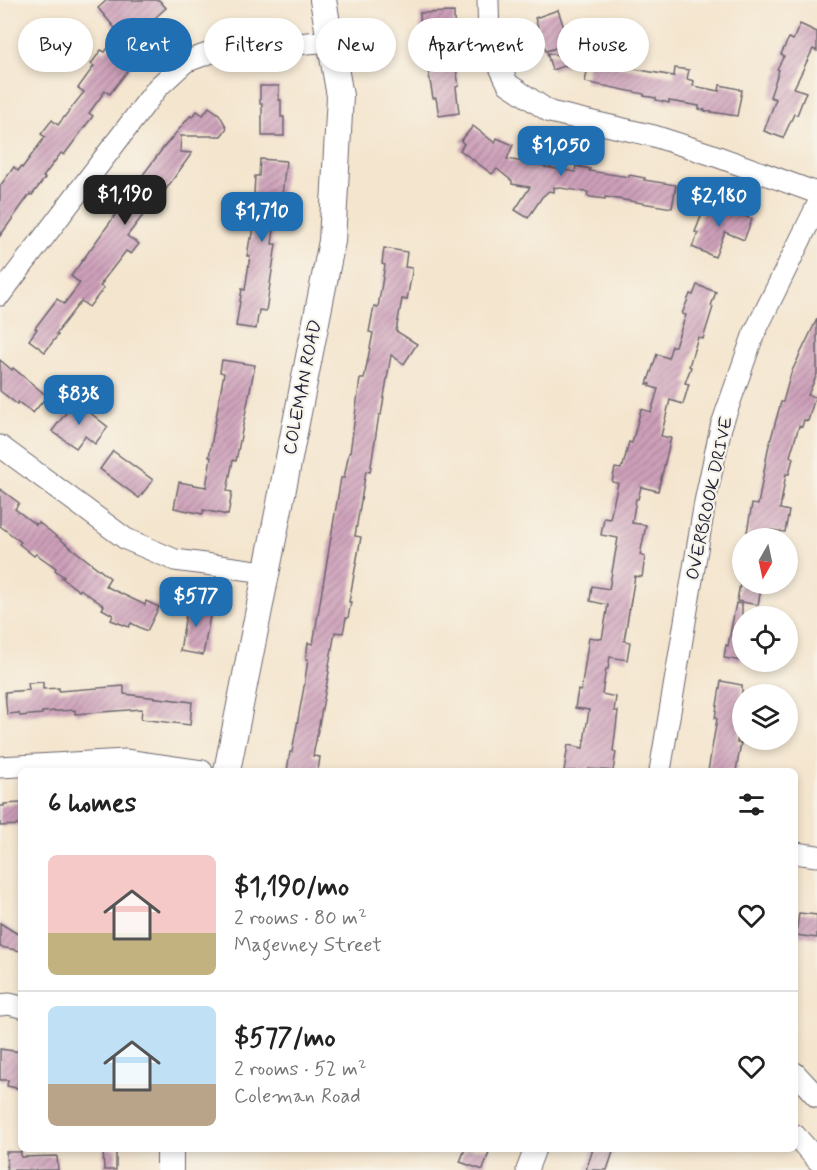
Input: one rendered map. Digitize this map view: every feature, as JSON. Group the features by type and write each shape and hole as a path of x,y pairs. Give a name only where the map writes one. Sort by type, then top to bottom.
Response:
{"main road":[{"name":"COLEMAN ROAD","path":"323,0 327,18"},
{"name":"COLEMAN ROAD","path":"227,768 332,241 339,96 336,72"},
{"path":"170,1152 170,1170"}],"street":[{"path":"488,0 489,45 508,84 550,112 654,136 817,193"},
{"path":"0,295 158,87 185,62 214,51 316,42"},
{"name":"OVERBROOK DRIVE","path":"661,768 703,514 721,427 753,336 817,206"},
{"path":"0,446 126,539 175,560 265,572"},
{"path":"0,768 125,760 181,768"},
{"path":"798,853 817,856"},
{"path":"0,1005 18,1006"},
{"path":"798,1076 817,1097"},
{"path":"798,1138 817,1160"},
{"path":"527,1170 534,1152"}],"building":[{"path":"107,0 159,0 166,8 155,18 106,18 98,8"},
{"path":"558,10 561,18 557,18 557,48 546,51 545,18 535,18"},
{"path":"454,12 454,18 420,18 420,13"},
{"path":"800,24 817,32 817,51 813,49 794,88 806,92 797,115 794,114 783,138 764,131 776,99 770,97 779,70 777,69 784,56 781,54 789,38 793,40"},
{"path":"101,50 105,52 105,72 127,72 110,94 105,91 89,113 93,116 64,155 61,153 43,177 45,178 32,195 30,194 0,236 0,186 14,167 18,171 22,168 45,137 41,134 52,120 58,125 84,92 78,88 90,72 93,72 93,61"},
{"path":"547,53 557,55 557,68 552,70"},
{"path":"675,68 689,70 687,79 694,81 693,86 719,91 720,85 742,90 737,116 705,111 699,109 699,106 669,101 669,103 644,96 644,94 585,82 587,72 649,72 674,76"},
{"path":"428,72 457,72 459,113 439,116 436,98 433,98"},
{"path":"260,86 279,86 281,117 284,117 284,136 262,136"},
{"path":"209,107 219,114 227,128 221,136 181,136 180,152 192,153 164,192 154,201 127,236 139,244 131,254 126,251 102,282 100,286 104,288 89,307 81,301 45,352 29,340 37,329 35,328 57,299 64,304 80,283 71,276 127,199 130,201 146,179 142,176 164,147 191,115 192,117 197,111 203,115"},
{"path":"473,126 495,143 497,138 513,145 507,159 575,172 576,166 590,169 589,171 629,177 629,175 676,185 672,208 605,197 605,199 591,197 587,196 588,192 554,187 554,192 549,191 542,197 528,218 515,210 530,187 512,184 512,181 497,169 492,174 460,150 464,144 461,141"},
{"path":"260,159 286,161 272,244 276,244 266,311 259,310 256,329 236,326 242,289 245,290 250,256 247,256 256,216 255,176 259,176"},
{"path":"707,201 752,219 744,240 725,232 715,257 692,247"},
{"path":"384,248 407,252 405,267 412,268 412,272 407,300 402,299 396,331 417,344 404,364 391,355 370,472 366,471 355,536 361,537 348,618 346,618 343,633 335,632 313,756 320,757 318,768 287,768 304,687 308,643 313,644 341,478 344,478 350,453 360,379 364,379 373,333 369,332 374,306 378,307 385,265 382,264"},
{"path":"697,285 716,292 703,339 698,337 689,366 691,367 685,383 689,384 683,404 670,400 661,436 671,438 658,491 641,487 638,499 636,499 632,523 646,525 640,555 645,557 642,577 635,576 624,641 630,642 627,660 610,657 608,669 606,669 602,694 616,697 614,711 618,711 613,751 616,752 613,768 564,768 568,745 583,748 589,710 575,708 578,690 581,691 589,637 602,639 608,605 590,601 592,586 609,589 618,538 601,535 604,518 610,519 618,483 612,482 615,468 621,469 623,466 641,409 651,412 658,389 647,384 657,354 668,358 672,346 675,346 686,315 682,314 690,294 693,295"},
{"path":"817,319 817,374 808,395 815,397 808,421 804,420 802,427 799,426 790,456 793,458 789,474 786,474 780,509 789,511 786,528 748,528 752,504 758,505 768,449 791,373"},
{"path":"0,360 47,396 33,413 0,391"},
{"path":"222,360 255,365 236,461 233,460 227,491 232,492 228,515 203,510 203,514 174,508 179,482 206,487 224,373 220,372"},
{"path":"75,401 108,427 95,444 85,436 76,448 52,431"},
{"path":"113,451 153,480 139,498 100,469"},
{"path":"0,489 19,503 15,509 36,525 38,522 110,578 105,586 145,605 146,601 159,607 147,631 131,623 129,627 111,620 113,615 102,609 104,606 62,578 64,577 55,570 56,568 36,554 34,556 19,544 21,542 0,526"},
{"path":"738,594 760,594 758,605 737,601"},
{"path":"188,601 212,605 203,655 180,651"},
{"path":"732,624 732,659 724,658 726,645 728,646"},
{"path":"721,681 737,684 732,684 732,750 740,750 737,768 709,768 717,719 715,718"},
{"path":"43,682 43,689 59,688 59,691 124,686 124,694 192,702 190,725 141,719 142,709 75,714 75,710 20,716 19,713 7,714 5,692 29,690 28,683"},
{"path":"18,803 18,825 0,826 0,806"},
{"path":"799,913 817,915 817,938 798,935"},
{"path":"0,923 18,934 18,950 0,947"},
{"path":"0,1049 18,1052 18,1088 7,1086 8,1080 0,1080"},
{"path":"6,1152 21,1152 21,1157 57,1156 58,1170 7,1170"},
{"path":"103,1152 116,1152 116,1170 104,1170"},
{"path":"464,1152 489,1152 483,1170 460,1162"},
{"path":"592,1152 613,1152 607,1170 586,1170"}]}
